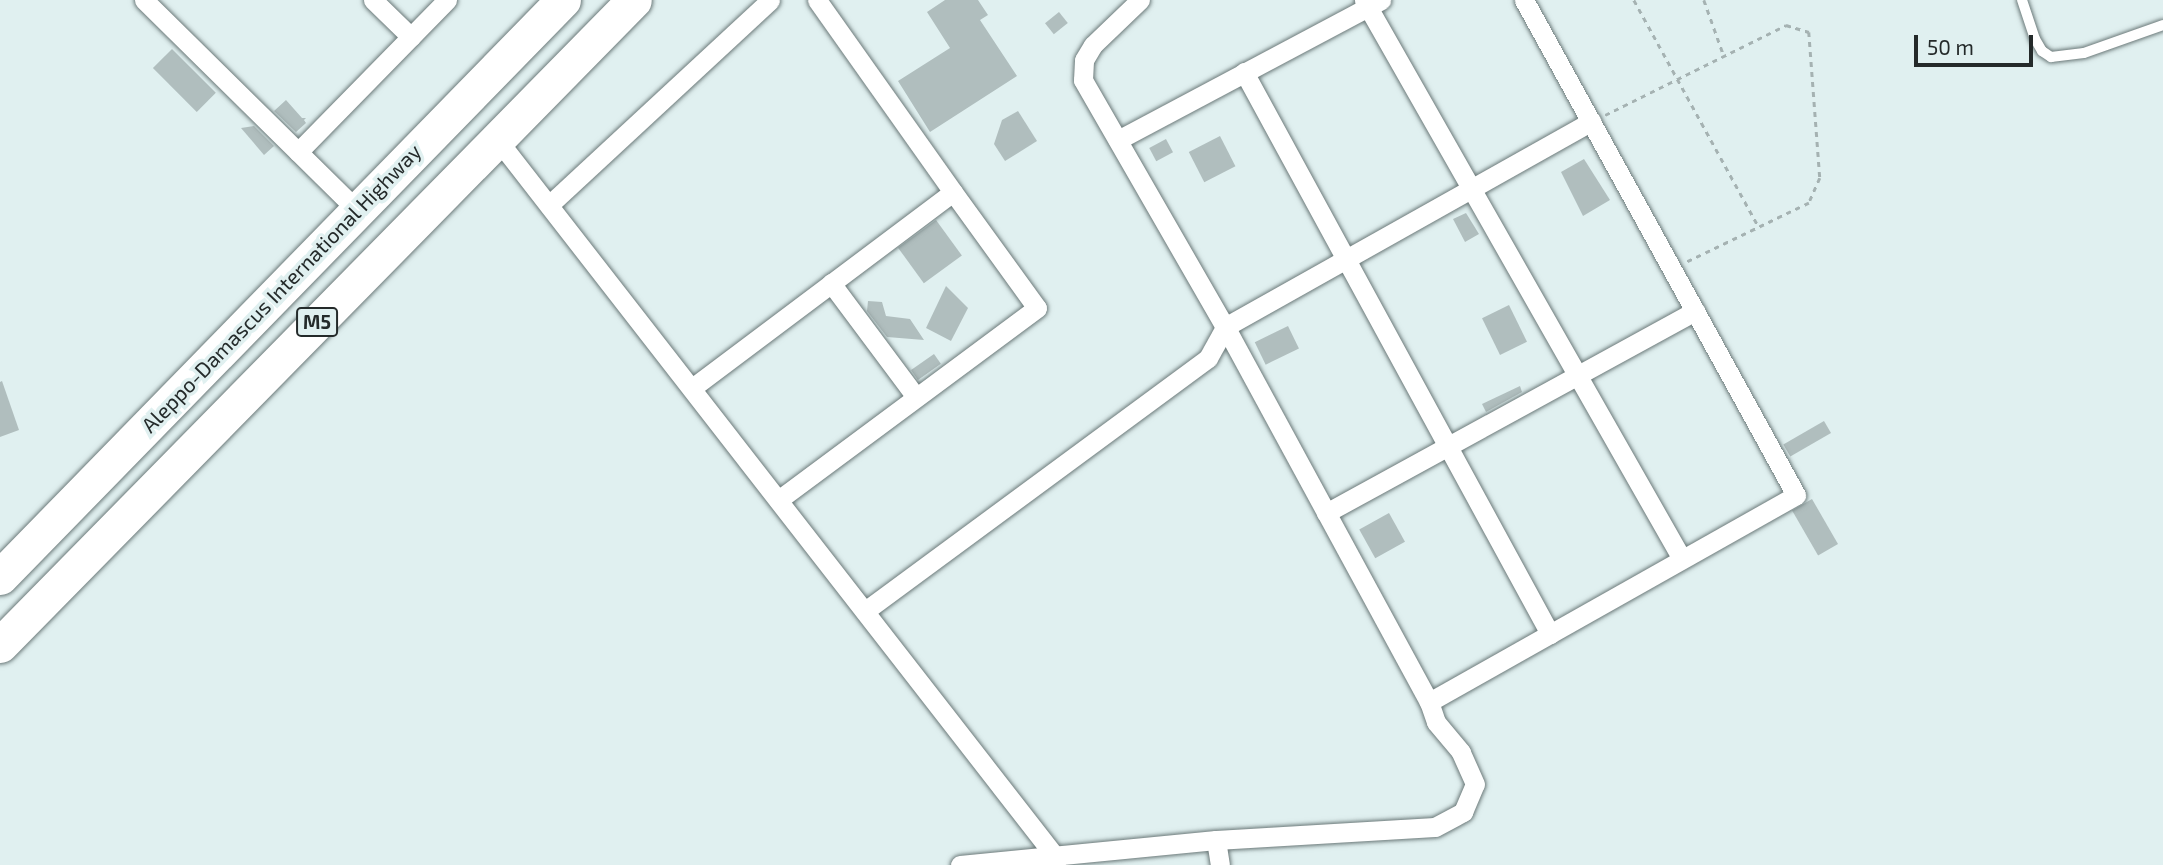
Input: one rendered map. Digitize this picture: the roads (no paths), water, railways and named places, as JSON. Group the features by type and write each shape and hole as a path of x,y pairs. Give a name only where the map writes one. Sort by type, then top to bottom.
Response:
{"highway":[{"name":"Aleppo-Damascus International Highway","path":"0,577 563,0"},
{"name":"M5","path":"0,645 634,0"}],"street":[{"path":"144,0 357,210"},
{"path":"373,0 411,37"},
{"path":"299,152 447,0"},
{"path":"549,205 770,0"},
{"path":"779,500 1037,307 817,0"},
{"path":"960,865 1055,860 1216,840 1435,827 1464,813 1475,784 1461,752 1436,722 1429,702 1225,327 1083,80 1084,60 1093,45 1140,0"},
{"path":"1429,702 1796,495 1524,0"},
{"path":"1118,140 1371,2 1471,189 1682,559"},
{"path":"1244,72 1550,634"},
{"path":"865,611 1208,358 1225,327 1591,122"},
{"path":"497,139 865,611 1055,860"},
{"path":"692,388 953,192"},
{"path":"831,284 916,397"},
{"path":"1326,513 1695,311"},
{"path":"1216,840 1220,865"}],"lane":[{"path":"2022,0 2035,39 2042,51 2051,57 2084,52 2163,25"}]}
